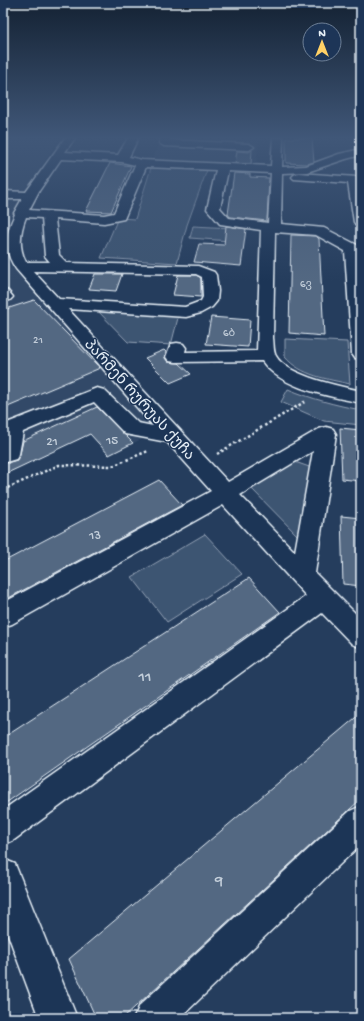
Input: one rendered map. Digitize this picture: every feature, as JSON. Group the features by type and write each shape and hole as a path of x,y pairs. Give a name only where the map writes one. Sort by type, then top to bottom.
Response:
{"street":[{"name":"პარმენ რურუას ქუჩა","path":"38,186 20,213 15,232 13,250 21,266 225,493 361,636"},
{"path":"20,213 104,219 119,216 132,186"},
{"path":"219,186 213,209 218,216 225,221 271,227 312,230 324,233 356,250 361,354"},
{"path":"276,186 271,227 265,338 266,356 273,365 303,382 361,397"},
{"path":"324,233 355,227 353,186"},
{"path":"3,195 31,196"},
{"path":"48,215 52,256 62,266"},
{"path":"21,266 198,270 209,275 211,299 205,307 186,312 53,303"},
{"path":"177,348 175,357 266,356"},
{"path":"3,456 9,454 14,428 97,394 132,429 175,437"},
{"path":"3,616 225,493 326,434 303,576"},
{"path":"3,829 324,598"},
{"path":"153,1018 361,822"},
{"path":"3,876 58,1018"}],"path":[{"path":"200,464 326,389"},
{"path":"3,490 59,465 112,466 175,437"}],"shaded area":[{"path":"3,186 29,186 3,232"},
{"path":"145,186 201,186 187,225 177,263 101,258 118,218 135,219"},
{"path":"193,226 232,228 230,241 190,238"},
{"path":"3,246 4,259 160,430 109,455 90,434 3,475"},
{"path":"95,308 179,314 171,345 128,342"},
{"path":"285,339 347,342 350,384 315,376 299,369 285,357"},
{"path":"288,389 306,396 361,410 361,425 324,421 281,402"},
{"path":"295,462 315,469 300,538 248,485"},
{"path":"205,534 242,574 167,622 132,577"}],"building":[{"path":"99,186 122,186 111,212 86,211"},
{"path":"232,186 269,186 267,221 230,217 228,214"},
{"path":"226,226 246,229 241,266 194,262 199,244 224,245"},
{"path":"291,235 316,236 319,239 324,336 289,333"},
{"path":"95,274 122,274 116,291 89,289"},
{"path":"178,275 196,275 201,278 201,297 173,295"},
{"path":"34,300 100,368 3,409 3,310"},
{"path":"211,317 250,320 248,347 206,344"},
{"path":"164,350 166,352 165,358 168,362 179,363 191,374 170,383 145,358"},
{"path":"97,407 133,443 109,455 90,434 3,475 3,464 17,460 23,441"},
{"path":"340,428 361,430 361,481 342,479"},
{"path":"159,480 182,505 3,601 3,562"},
{"path":"341,516 361,518 361,586 343,584"},
{"path":"249,578 280,612 3,805 3,738"},
{"path":"361,713 361,799 123,1018 96,1018 69,959"}]}
